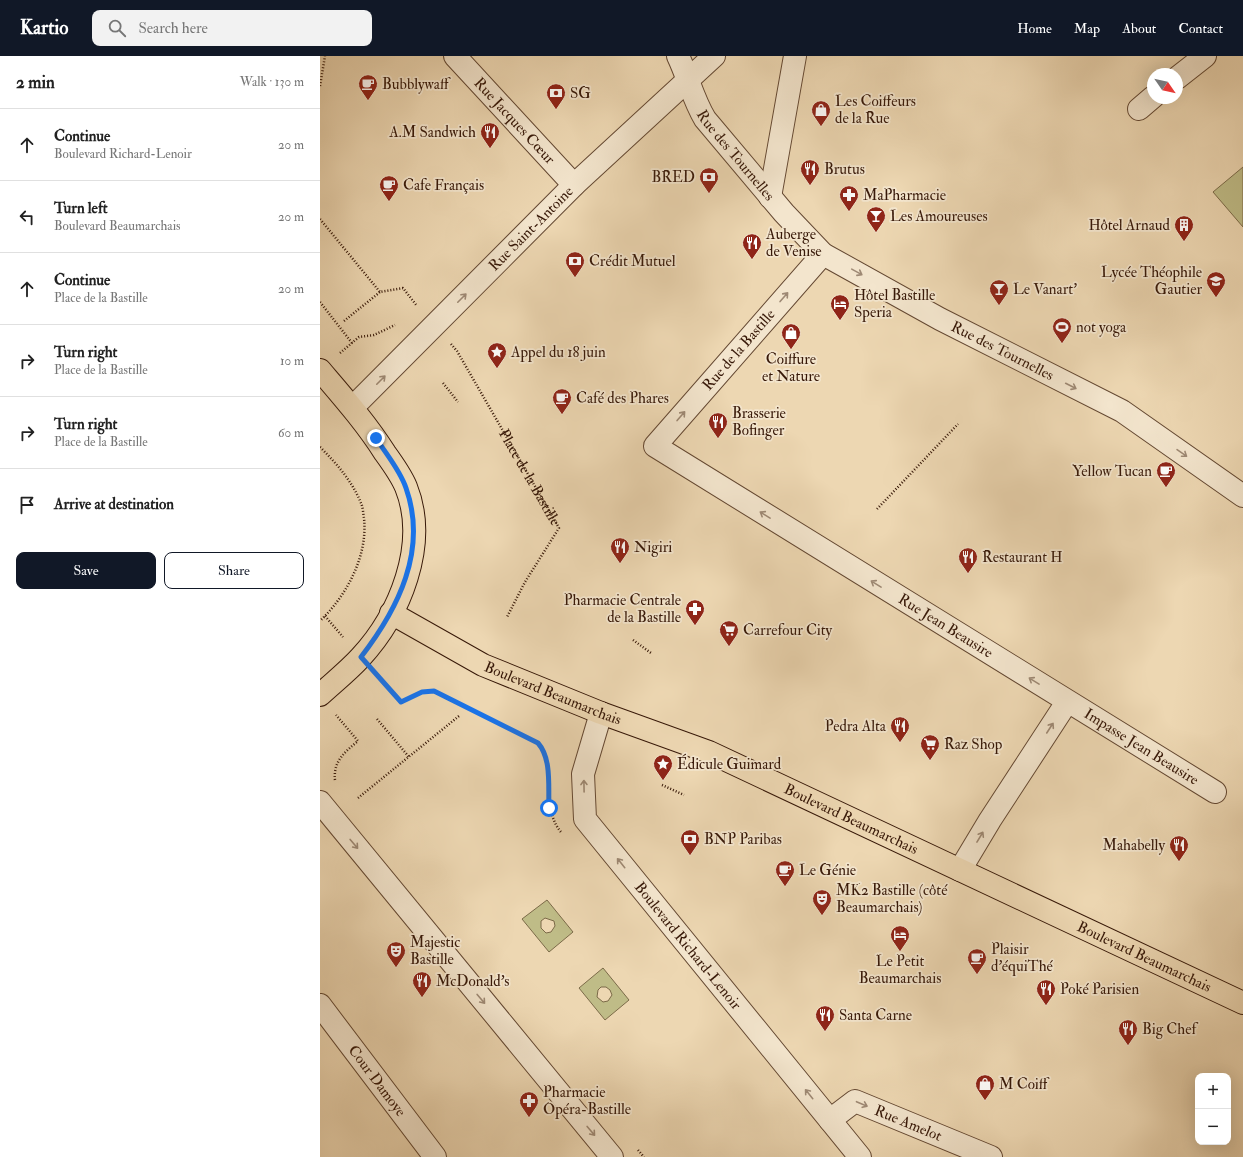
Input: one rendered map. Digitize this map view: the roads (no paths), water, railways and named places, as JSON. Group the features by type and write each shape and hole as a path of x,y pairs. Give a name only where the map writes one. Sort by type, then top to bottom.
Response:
{"main road":[{"path":"320,370 353,407 396,470 406,487 411,505 414,527 409,566 403,588 391,613 379,634 361,657 320,695"},
{"name":"Boulevard Beaumarchais","path":"391,613 483,665 601,712 709,752 1243,1004"}],"street":[{"name":"Rue Jacques Cœur","path":"455,56 574,185"},
{"name":"Rue des Tournelles","path":"678,56 689,80 694,102 705,119 770,197 823,254 940,319 1122,411 1243,496"},
{"name":"Rue Saint-Antoine","path":"353,407 574,185 714,56"},
{"path":"770,197 794,56"},
{"path":"1183,73 1205,56"},
{"name":"Rue de la Bastille","path":"655,446 823,254"},
{"name":"Rue Jean Beausire","path":"655,446 1067,702"},
{"path":"960,870 990,820 1067,702"},
{"name":"Impasse Jean Beausire","path":"1067,702 1215,792"},
{"name":"Boulevard Richard-Lenoir","path":"601,712 583,774 584,818 860,1157"},
{"path":"320,802 612,1157"},
{"name":"Cour Damoye","path":"320,1005 435,1157"},
{"name":"Rue Amelot","path":"830,1120 855,1101 991,1157"}],"place":[{"name":"Bubblywaff","path":"368,101"},
{"name":"SG","path":"556,110"},
{"name":"Les Coiffeurs de la Rue","path":"821,127"},
{"name":"A.M Sandwich","path":"490,149"},
{"name":"Brutus","path":"810,186"},
{"name":"BRED","path":"709,194"},
{"name":"Cafe Français","path":"389,202"},
{"name":"MaPharmacie","path":"849,212"},
{"name":"Les Amoureuses","path":"876,233"},
{"name":"Hôtel Arnaud","path":"1184,242"},
{"name":"Auberge de Venise","path":"752,260"},
{"name":"Crédit Mutuel","path":"575,278"},
{"name":"Lycée Théophile Gautier","path":"1216,298"},
{"name":"Le Vanart'","path":"999,306"},
{"name":"Hôtel Bastille Speria","path":"840,321"},
{"name":"not yoga","path":"1062,344"},
{"name":"Coiffure et Nature","path":"791,350"},
{"name":"Appel du 18 juin","path":"497,369"},
{"name":"Café des Phares","path":"562,415"},
{"name":"Brasserie Bofinger","path":"718,439"},
{"name":"Yellow Tucan","path":"1166,488"},
{"name":"Nigiri","path":"620,564"},
{"name":"Restaurant H","path":"968,574"},
{"name":"Pharmacie Centrale de la Bastille","path":"695,626"},
{"name":"Carrefour City","path":"729,647"},
{"name":"Pedra Alta","path":"900,743"},
{"name":"Raz Shop","path":"930,761"},
{"name":"Édicule Guimard","path":"663,781"},
{"name":"BNP Paribas","path":"690,856"},
{"name":"Mahabelly","path":"1179,862"},
{"name":"Le Génie","path":"785,887"},
{"name":"MK2 Bastille (côté Beaumarchais)","path":"822,916"},
{"name":"Le Petit Beaumarchais","path":"900,952"},
{"name":"Majestic Bastille","path":"396,968"},
{"name":"Plaisir d'équiThé","path":"977,975"},
{"name":"McDonald's","path":"422,998"},
{"name":"Poké Parisien","path":"1046,1006"},
{"name":"Santa Carne","path":"825,1032"},
{"name":"Big Chef","path":"1128,1046"},
{"name":"M Coiff","path":"985,1101"},
{"name":"Pharmacie Opéra-Bastille","path":"529,1118"}]}
